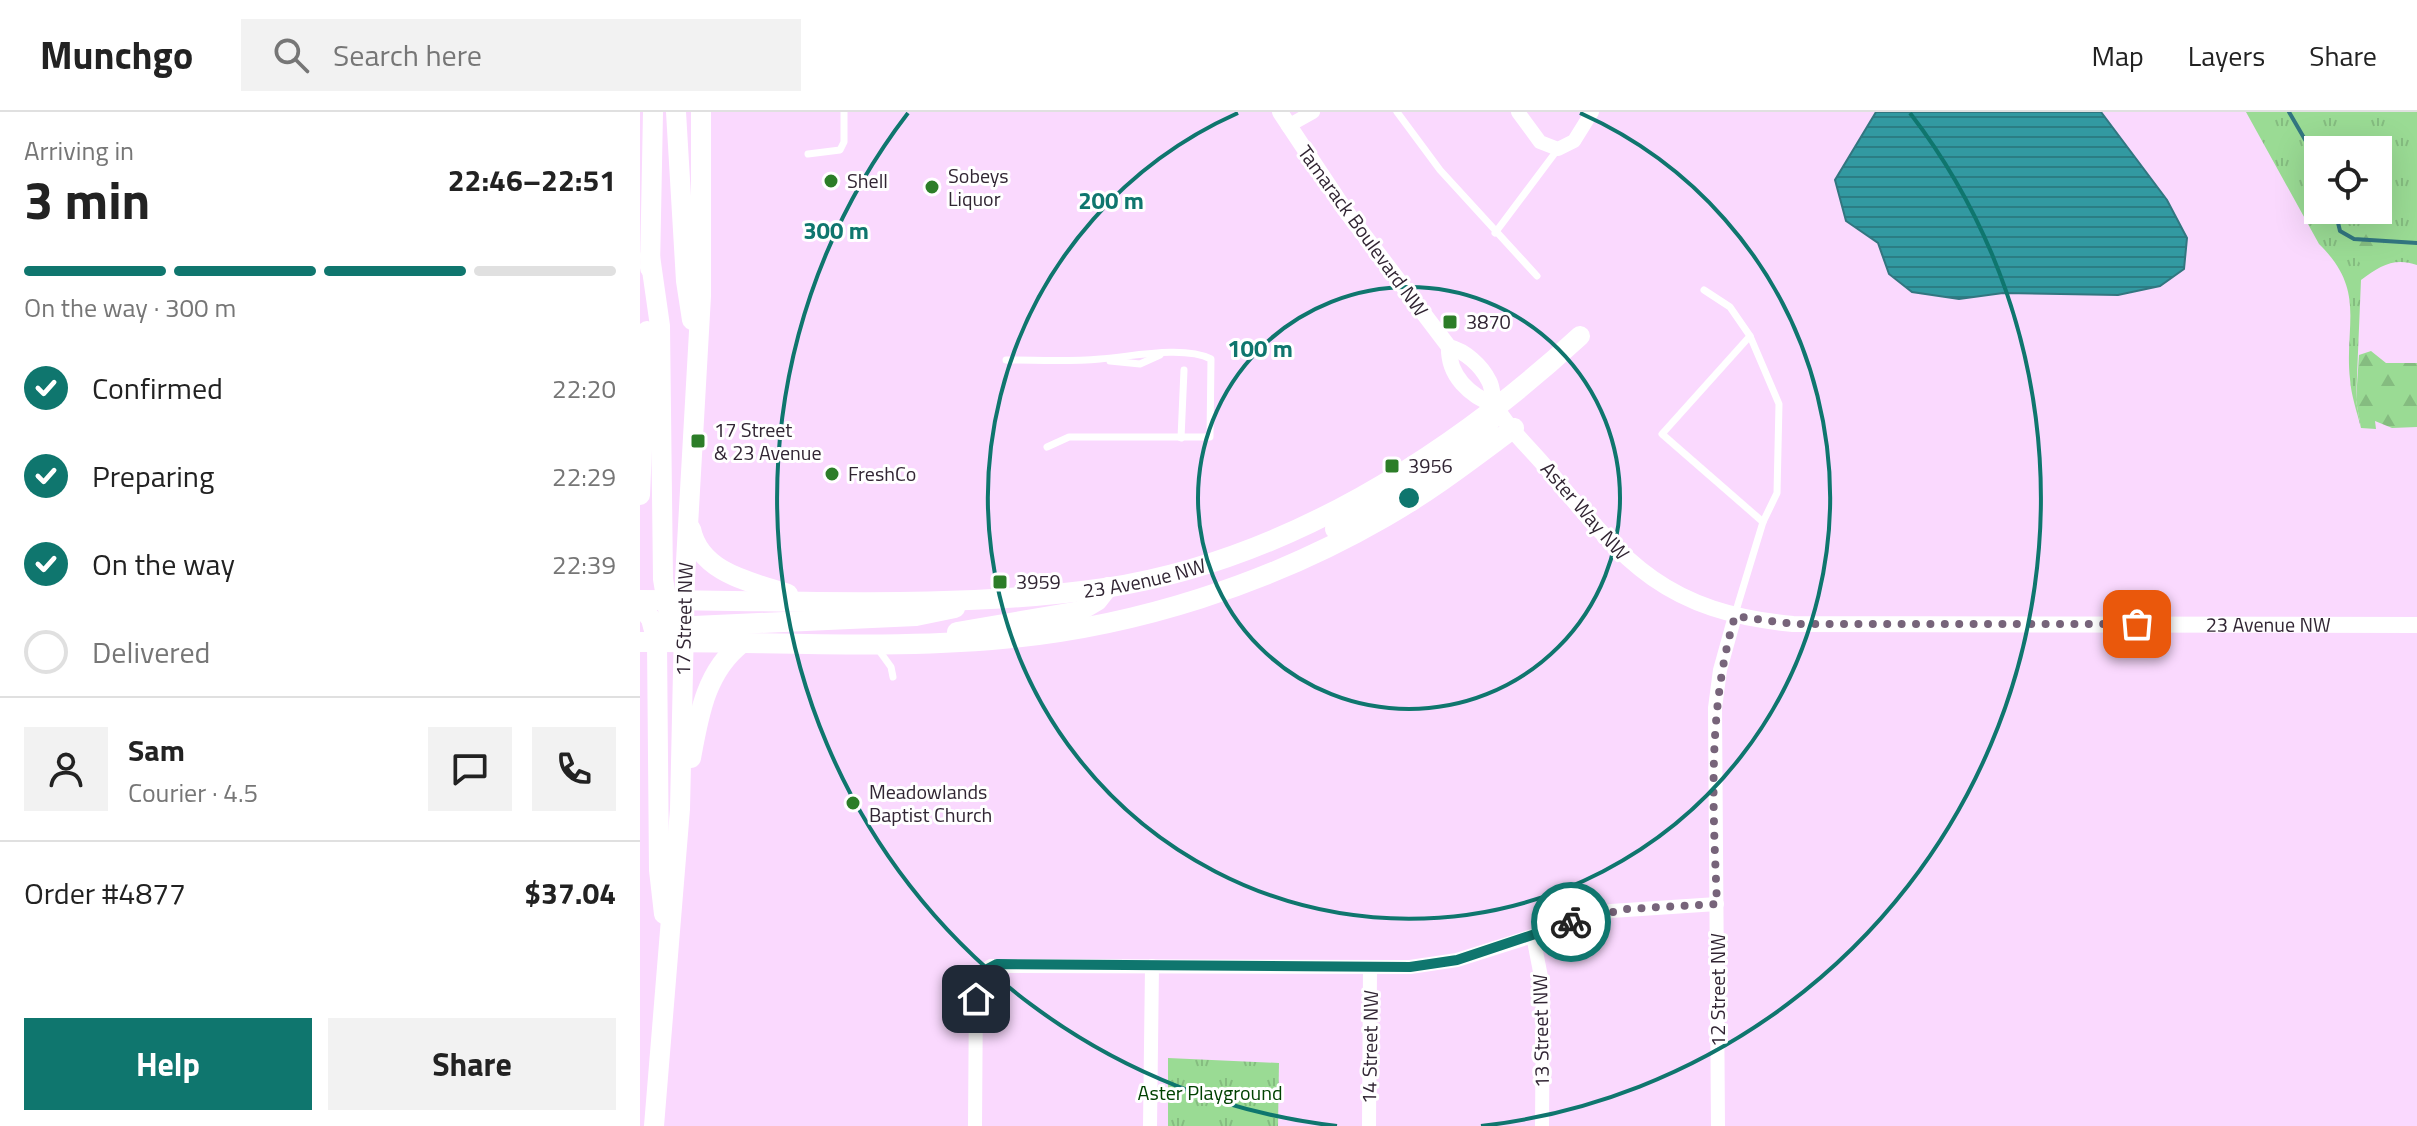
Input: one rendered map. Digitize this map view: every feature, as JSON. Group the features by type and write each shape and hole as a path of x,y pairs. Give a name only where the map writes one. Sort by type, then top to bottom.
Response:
{"main road":[{"path":"640,493 653,112"},
{"path":"676,112 686,281 698,351"},
{"name":"17 Street NW","path":"654,1126 680,809 658,621 689,513 698,351 701,112"},
{"path":"650,256 660,326 659,870 669,962"},
{"name":"23 Avenue NW","path":"658,621 809,600 986,600 1108,587 1152,578 1240,551 1313,520 1405,471 1542,371 1580,336"},
{"path":"1233,587 1441,465 1488,426 1495,405"},
{"name":"23 Avenue NW","path":"658,621 742,643 1002,639 1092,627 1233,587 1340,542 1436,486 1514,428"},
{"path":"689,513 694,541 714,566 809,600"},
{"path":"910,642 1080,611 1097,601 1108,587"},
{"path":"658,621 916,616 986,600"},
{"path":"680,809 700,712 712,678 725,657 742,643"}],"street":[{"path":"1284,119 1313,112"},
{"path":"1518,112 1540,142 1558,149 1574,141 1592,112"},
{"name":"Tamarack Boulevard NW","path":"1284,119 1345,210 1449,347 1448,362 1469,392 1495,405"},
{"name":"Aster Way NW","path":"1495,405 1582,511 1632,565 1680,596 1735,616"},
{"name":"23 Avenue NW","path":"1735,616 1793,624 2417,625"},
{"name":"12 Street NW","path":"1718,1126 1715,708 1720,670 1735,616"},
{"path":"975,1126 976,986 980,973 997,964 1370,968 1443,963 1611,911 1717,904"},
{"name":"13 Street NW","path":"1533,936 1543,987 1542,1126"},
{"path":"1150,1126 1152,966"},
{"name":"14 Street NW","path":"1369,1126 1370,968"}],"lane":[{"path":"808,154 840,150 844,142 844,112"},
{"path":"1397,112 1495,233 1537,276"},
{"path":"1495,233 1558,149"},
{"path":"1704,290 1730,307 1750,336 1779,404 1777,493 1763,522 1735,616"},
{"path":"1750,336 1662,434 1763,522"},
{"path":"1006,360 1100,359 1162,354 1200,355 1211,359 1210,437 1069,437 1047,447"},
{"path":"1181,438 1184,370"},
{"path":"865,642 883,654 893,677"}],"green space":[{"path":"2246,112 2417,112 2417,265 2401,262 2388,264 2361,280 2356,400 2361,428 2350,379 2348,293 2334,261 2319,244 2308,224 2392,224 2392,136 2304,136 2304,217"},
{"path":"2374,224 2388,252 2378,263 2363,266 2351,254 2356,234"},
{"path":"2371,351 2386,363 2417,363 2417,427 2392,428 2375,421 2376,429 2361,428 2356,400 2359,355"},
{"name":"Aster Playground","path":"1168,1058 1279,1063 1278,1126 1168,1126"}],"shaded area":[{"path":"1876,112 2101,112 2167,200 2187,238 2184,269 2160,286 2118,295 2003,293 1959,299 1912,292 1889,274 1878,243 1846,221 1835,180"}],"waterway":[{"path":"2289,112 2304,138"},
{"path":"2338,224 2340,231 2354,239 2417,243"}],"way so far":[{"path":"1571,922 1611,911 1642,907 1717,904 1715,708 1725,647 1735,616 1793,624 2137,624"}],"place":[{"name":"Shell","path":"831,181"},
{"name":"Sobeys Liquor","path":"932,187"},
{"name":"3870","path":"1450,322"},
{"name":"17 Street & 23 Avenue","path":"698,441"},
{"name":"3956","path":"1392,466"},
{"name":"FreshCo","path":"832,474"},
{"name":"3959","path":"1000,582"},
{"name":"Meadowlands Baptist Church","path":"853,803"}],"route":[{"path":"976,999 980,973 997,964 1429,966 1512,943 1571,922"}]}
